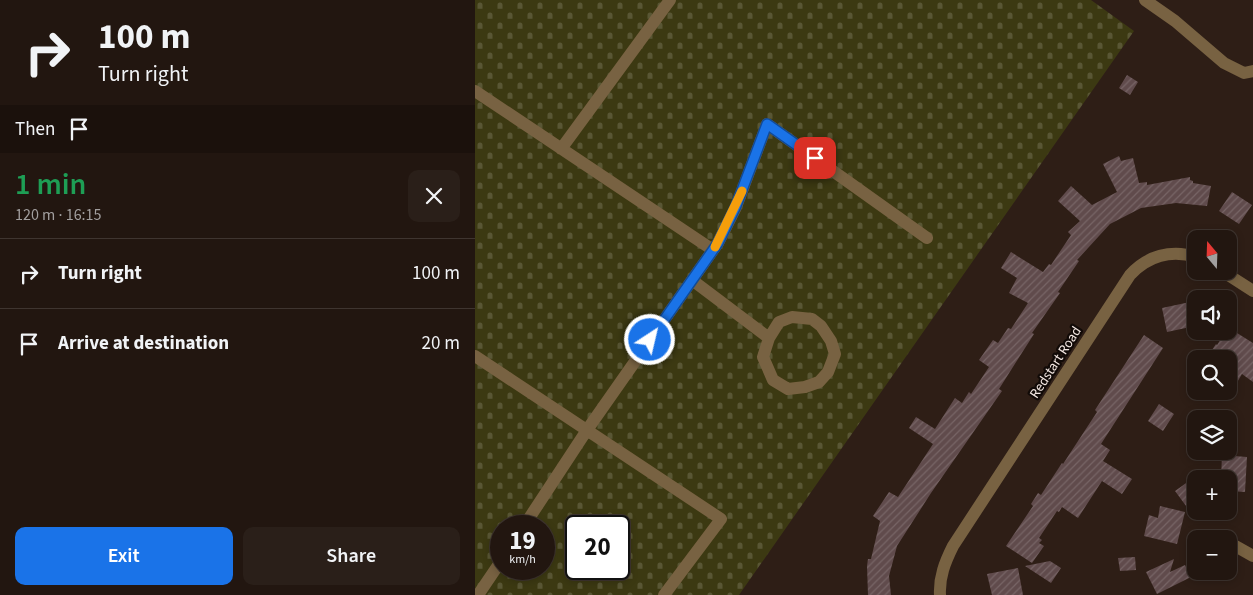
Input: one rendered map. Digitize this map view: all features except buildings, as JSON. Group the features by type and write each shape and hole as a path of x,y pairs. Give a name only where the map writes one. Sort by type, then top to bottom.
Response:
{"street":[{"path":"561,148 670,0"},
{"path":"1145,0 1175,21 1223,63 1244,73 1253,71"},
{"path":"475,91 713,250"},
{"path":"531,515 587,430 713,250 736,206 767,124 927,238"},
{"name":"Redstart Road","path":"940,595 944,564 966,526 1129,275 1149,259 1169,253 1187,254"},
{"path":"692,280 769,338"},
{"path":"1236,280 1253,291"},
{"path":"792,318 813,319 821,326 831,341 835,354 828,372 819,382 805,387 788,389 780,385 773,380 763,357 769,338 779,322 792,318"},
{"path":"475,356 721,519 664,595"},
{"path":"1237,547 1253,556"},
{"path":"479,595 490,578"}],"green space":[{"path":"475,0 1091,0 1134,31 739,595 475,595"}],"slow traffic":[{"path":"715,247 742,191"}],"route":[{"path":"650,340 718,243 736,206 767,124 815,158"}]}
